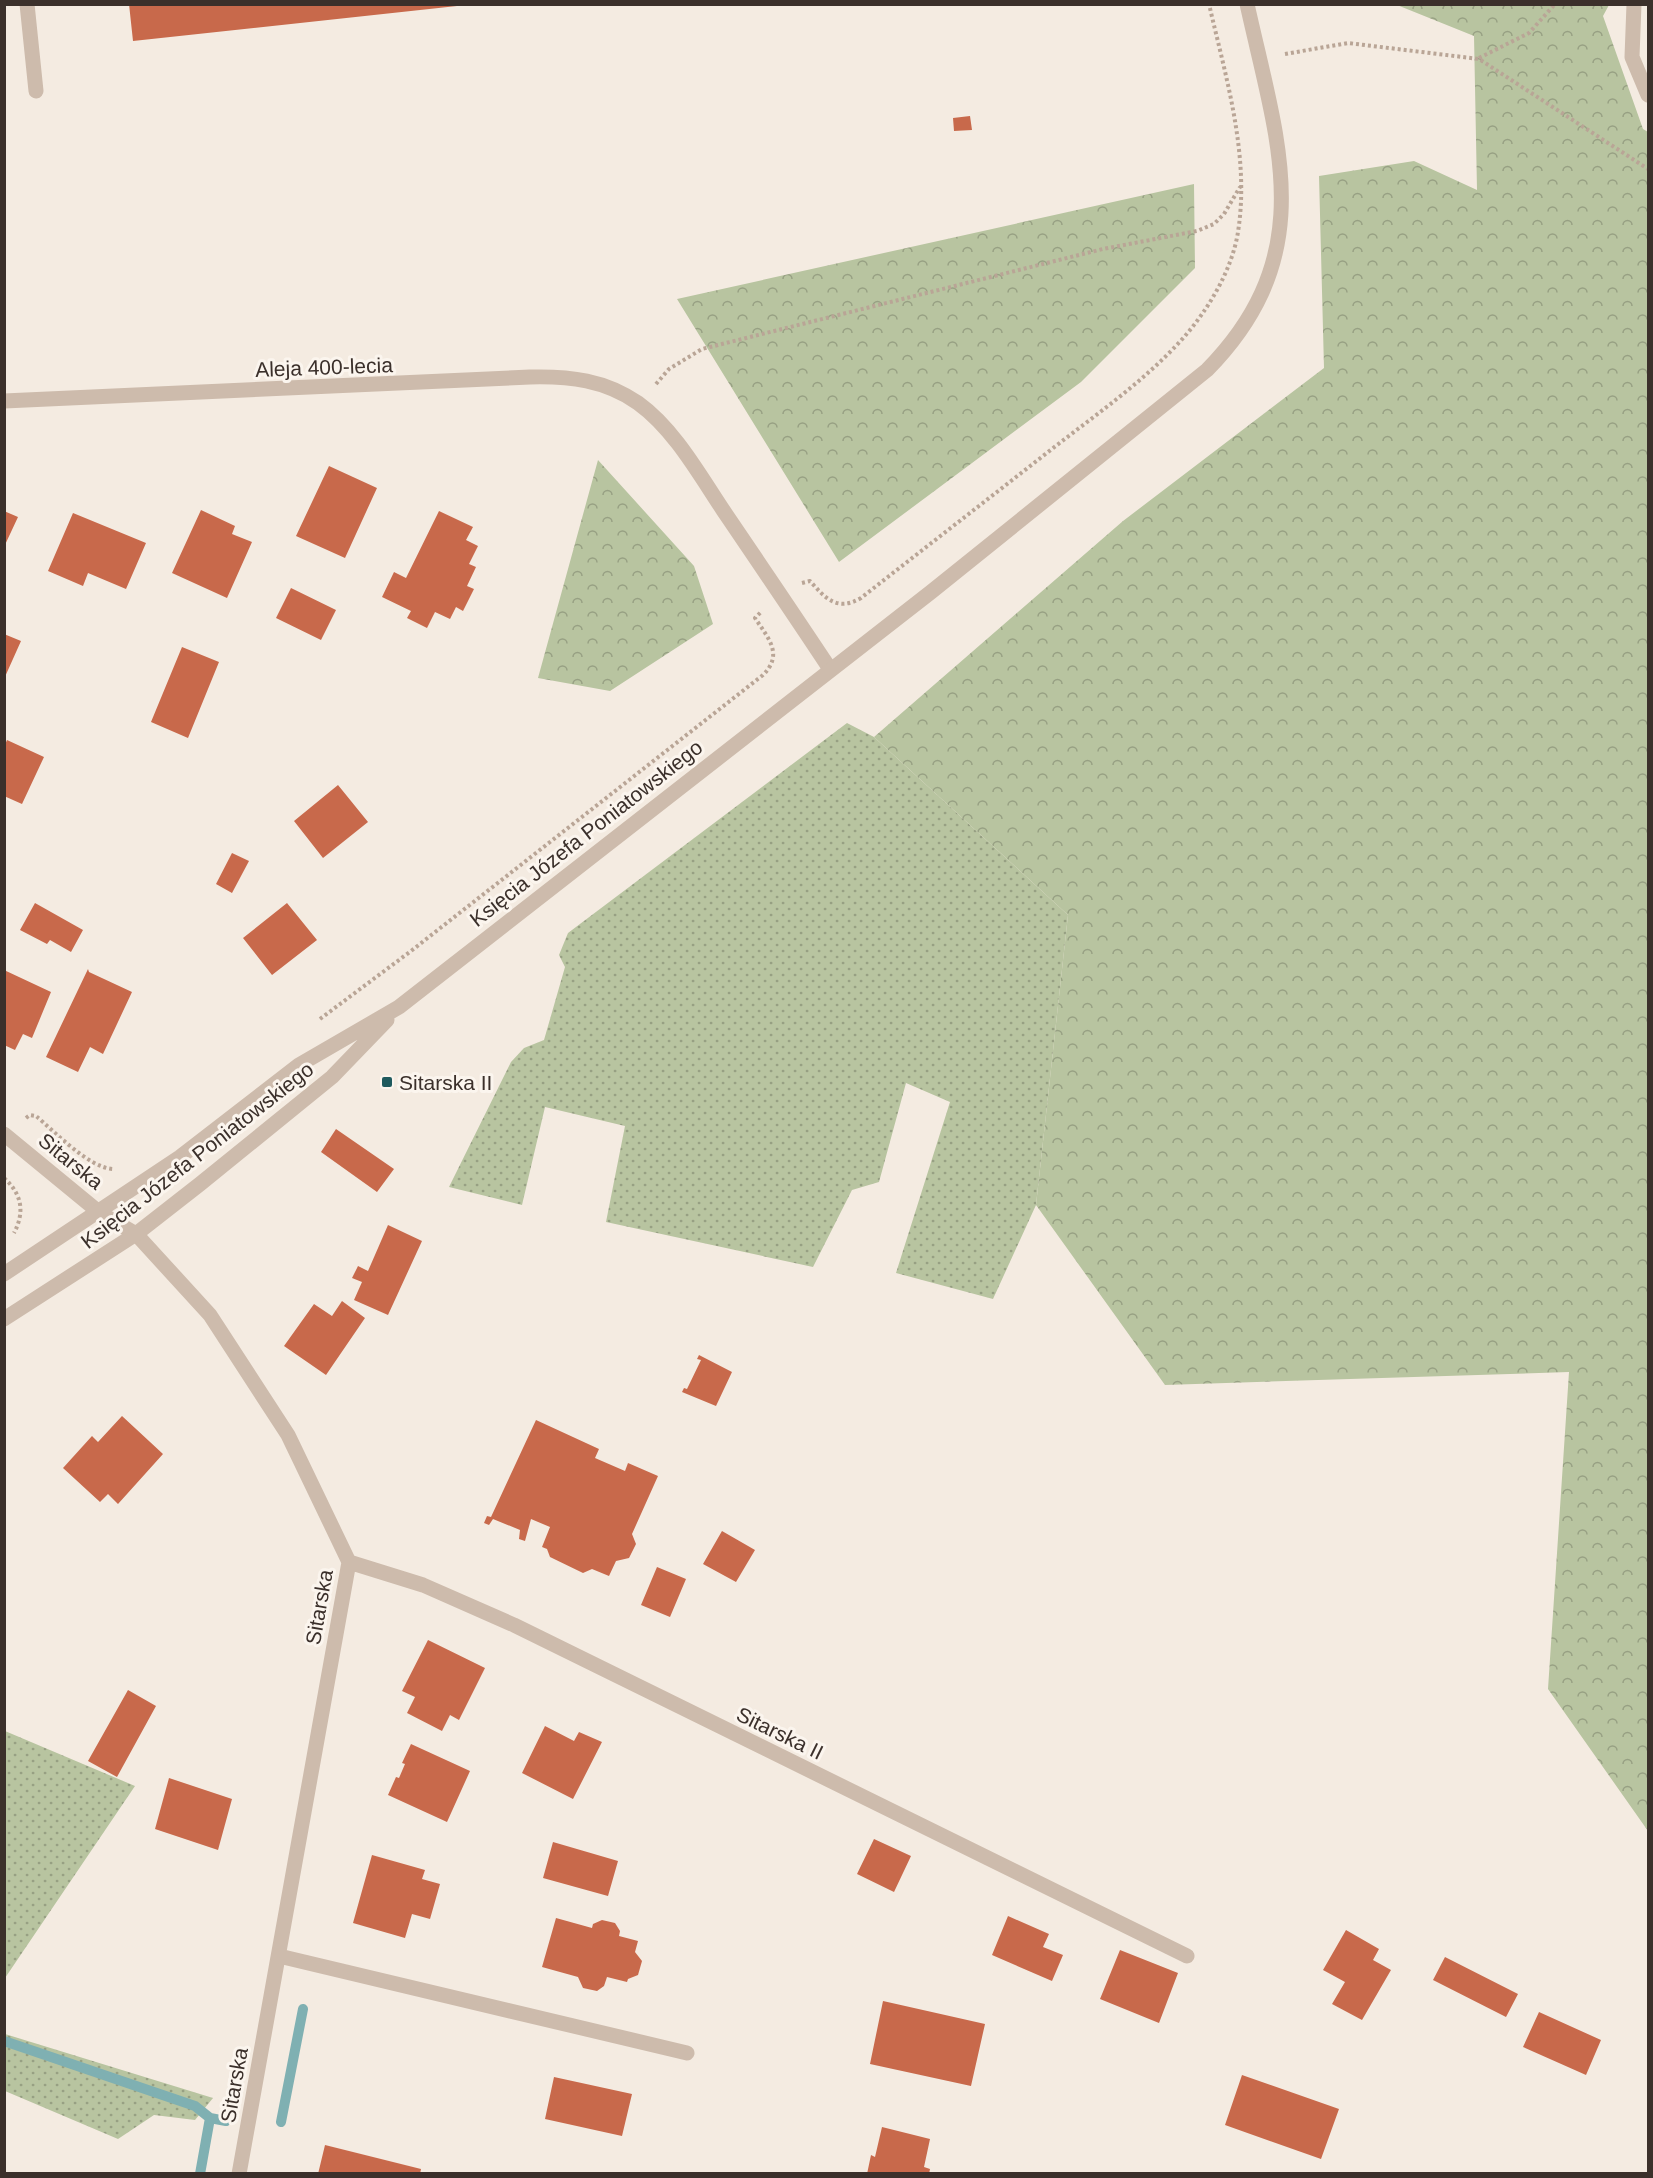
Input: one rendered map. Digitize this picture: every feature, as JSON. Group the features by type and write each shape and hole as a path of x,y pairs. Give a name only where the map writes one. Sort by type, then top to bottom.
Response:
{"street":[{"path":"27,4 36,91"},
{"name":"Księcia Józefa Poniatowskiego","path":"4,1319 136,1234 295,1109 332,1077 399,1007 1179,395 1224,353 1240,332 1262,294 1273,266 1281,225 1282,191 1278,152 1247,4"},
{"path":"1634,4 1632,57 1648,95"},
{"name":"Aleja 400-lecia","path":"4,401 556,376 584,379 613,389 639,404 661,423 703,480 830,669"},
{"name":"Księcia Józefa Poniatowskiego","path":"4,1274 100,1213 180,1157 299,1065 399,1007"},
{"name":"Sitarska","path":"4,1134 100,1213 136,1234 201,1305 227,1340 288,1435 349,1562 239,2174"},
{"name":"Sitarska II","path":"349,1562 423,1585 514,1626 1187,1956"},
{"path":"279,1956 687,2053"}],"path":[{"path":"796,587 810,580 825,599 837,603 849,603 861,598 1149,370 1185,336 1214,295 1225,274 1238,233 1241,187 1236,129 1209,4"},
{"path":"1479,59 1529,33 1555,4"},
{"path":"1259,58 1348,43 1479,59 1648,169"},
{"path":"639,404 669,369 702,349 1103,249 1197,231 1214,224 1224,214 1241,187"},
{"path":"312,1025 411,951 763,675 772,664 775,652 770,638 755,618 768,607"},
{"path":"20,1125 28,1116 33,1115 98,1166 117,1169"},
{"path":"4,1178 15,1189 22,1206 12,1236"}],"green space":[{"path":"1397,5 1609,5 1603,16 1643,129 1648,132 1648,1831 1548,1689 1569,1372 1165,1385 1036,1205 1068,915 874,737 1123,521 1324,368 1319,176 1414,161 1477,190 1474,36"},
{"path":"1194,184 1195,268 1081,382 839,562 677,299"},
{"path":"598,460 694,566 713,624 610,691 538,678"},
{"path":"847,723 874,737 1068,915 1036,1205 993,1299 896,1273 950,1102 906,1083 879,1182 852,1190 813,1267 606,1222 625,1126 545,1107 522,1205 449,1187 511,1062 524,1048 544,1040 565,967 559,955 568,933"},
{"path":"5,1731 135,1786 5,1978"},
{"path":"4,2034 213,2098 195,2120 154,2115 118,2139 5,2091"}],"building":[{"path":"129,4 457,4 457,6 133,41"},
{"path":"970,116 972,130 954,131 953,118"},
{"path":"329,466 377,488 345,558 296,536"},
{"path":"201,510 235,526 232,534 252,542 227,598 172,573"},
{"path":"4,511 18,517 4,547"},
{"path":"439,511 473,527 466,540 478,546 469,564 476,567 467,586 474,589 463,611 456,607 450,619 435,612 427,628 407,618 411,611 382,597 394,572 406,578"},
{"path":"73,513 146,543 126,589 88,573 83,586 48,571"},
{"path":"291,588 336,610 321,640 276,618"},
{"path":"4,634 21,641 4,679"},
{"path":"182,647 219,662 188,738 151,722"},
{"path":"7,740 44,757 22,804 4,796 4,747"},
{"path":"338,785 368,822 323,858 294,821"},
{"path":"232,853 249,861 232,893 216,884"},
{"path":"35,903 83,930 71,952 50,940 47,944 20,930"},
{"path":"287,903 317,940 272,975 243,938"},
{"path":"88,969 89,972 132,992 103,1054 90,1047 78,1072 46,1057"},
{"path":"4,970 51,992 32,1038 23,1034 15,1050 4,1045"},
{"path":"336,1129 394,1169 377,1192 321,1152"},
{"path":"388,1225 422,1241 388,1315 354,1300 362,1282 352,1278 358,1266 368,1271"},
{"path":"342,1301 365,1318 326,1375 284,1346 314,1304 332,1316"},
{"path":"699,1355 732,1372 716,1406 682,1392 684,1388 687,1389 701,1360 697,1359"},
{"path":"122,1416 163,1454 118,1504 108,1494 100,1502 63,1468 92,1436 98,1442"},
{"path":"536,1420 599,1449 595,1458 625,1471 628,1463 658,1476 632,1534 636,1544 629,1558 616,1561 609,1576 592,1569 583,1573 550,1557 547,1549 542,1547 550,1527 531,1519 525,1541 519,1539 520,1530 493,1519 489,1525 484,1523 487,1516 491,1517"},
{"path":"722,1531 755,1550 736,1582 703,1564"},
{"path":"657,1567 686,1579 670,1617 641,1605"},
{"path":"428,1640 485,1668 459,1720 450,1715 442,1731 407,1713 415,1697 402,1691"},
{"path":"128,1690 156,1706 117,1777 88,1761"},
{"path":"545,1726 574,1741 579,1732 602,1742 573,1799 522,1773"},
{"path":"411,1744 470,1771 447,1822 388,1795 396,1777 399,1778 405,1764 402,1763"},
{"path":"169,1778 232,1799 218,1850 155,1829"},
{"path":"874,1839 911,1856 894,1892 857,1874"},
{"path":"553,1842 618,1861 608,1896 543,1878"},
{"path":"372,1855 425,1870 422,1879 440,1884 430,1919 412,1914 405,1938 353,1923"},
{"path":"1008,1916 1049,1934 1043,1947 1063,1955 1052,1981 992,1955"},
{"path":"556,1918 592,1928 593,1924 602,1920 615,1923 620,1931 619,1936 638,1941 635,1952 642,1961 638,1975 628,1979 627,1982 607,1977 604,1986 597,1991 583,1988 578,1977 542,1967"},
{"path":"1346,1930 1379,1949 1373,1960 1391,1970 1362,2020 1332,2004 1345,1982 1323,1970"},
{"path":"1120,1950 1178,1973 1159,2023 1100,1999"},
{"path":"1445,1957 1518,1994 1506,2017 1433,1980"},
{"path":"883,2001 985,2024 971,2086 870,2064"},
{"path":"1539,2012 1601,2040 1586,2075 1523,2047"},
{"path":"1242,2075 1339,2109 1321,2159 1225,2125"},
{"path":"554,2077 632,2094 622,2136 545,2119"},
{"path":"882,2127 930,2139 924,2167 930,2169 929,2174 867,2174 871,2155 875,2157"},
{"path":"325,2145 421,2169 420,2174 318,2174"}],"waterway":[{"path":"281,2122 303,2009"},
{"path":"4,2041 195,2106 210,2118 200,2174"},
{"path":"210,2118 226,2121"}],"place":[{"name":"Sitarska II","path":"387,1082"}]}
